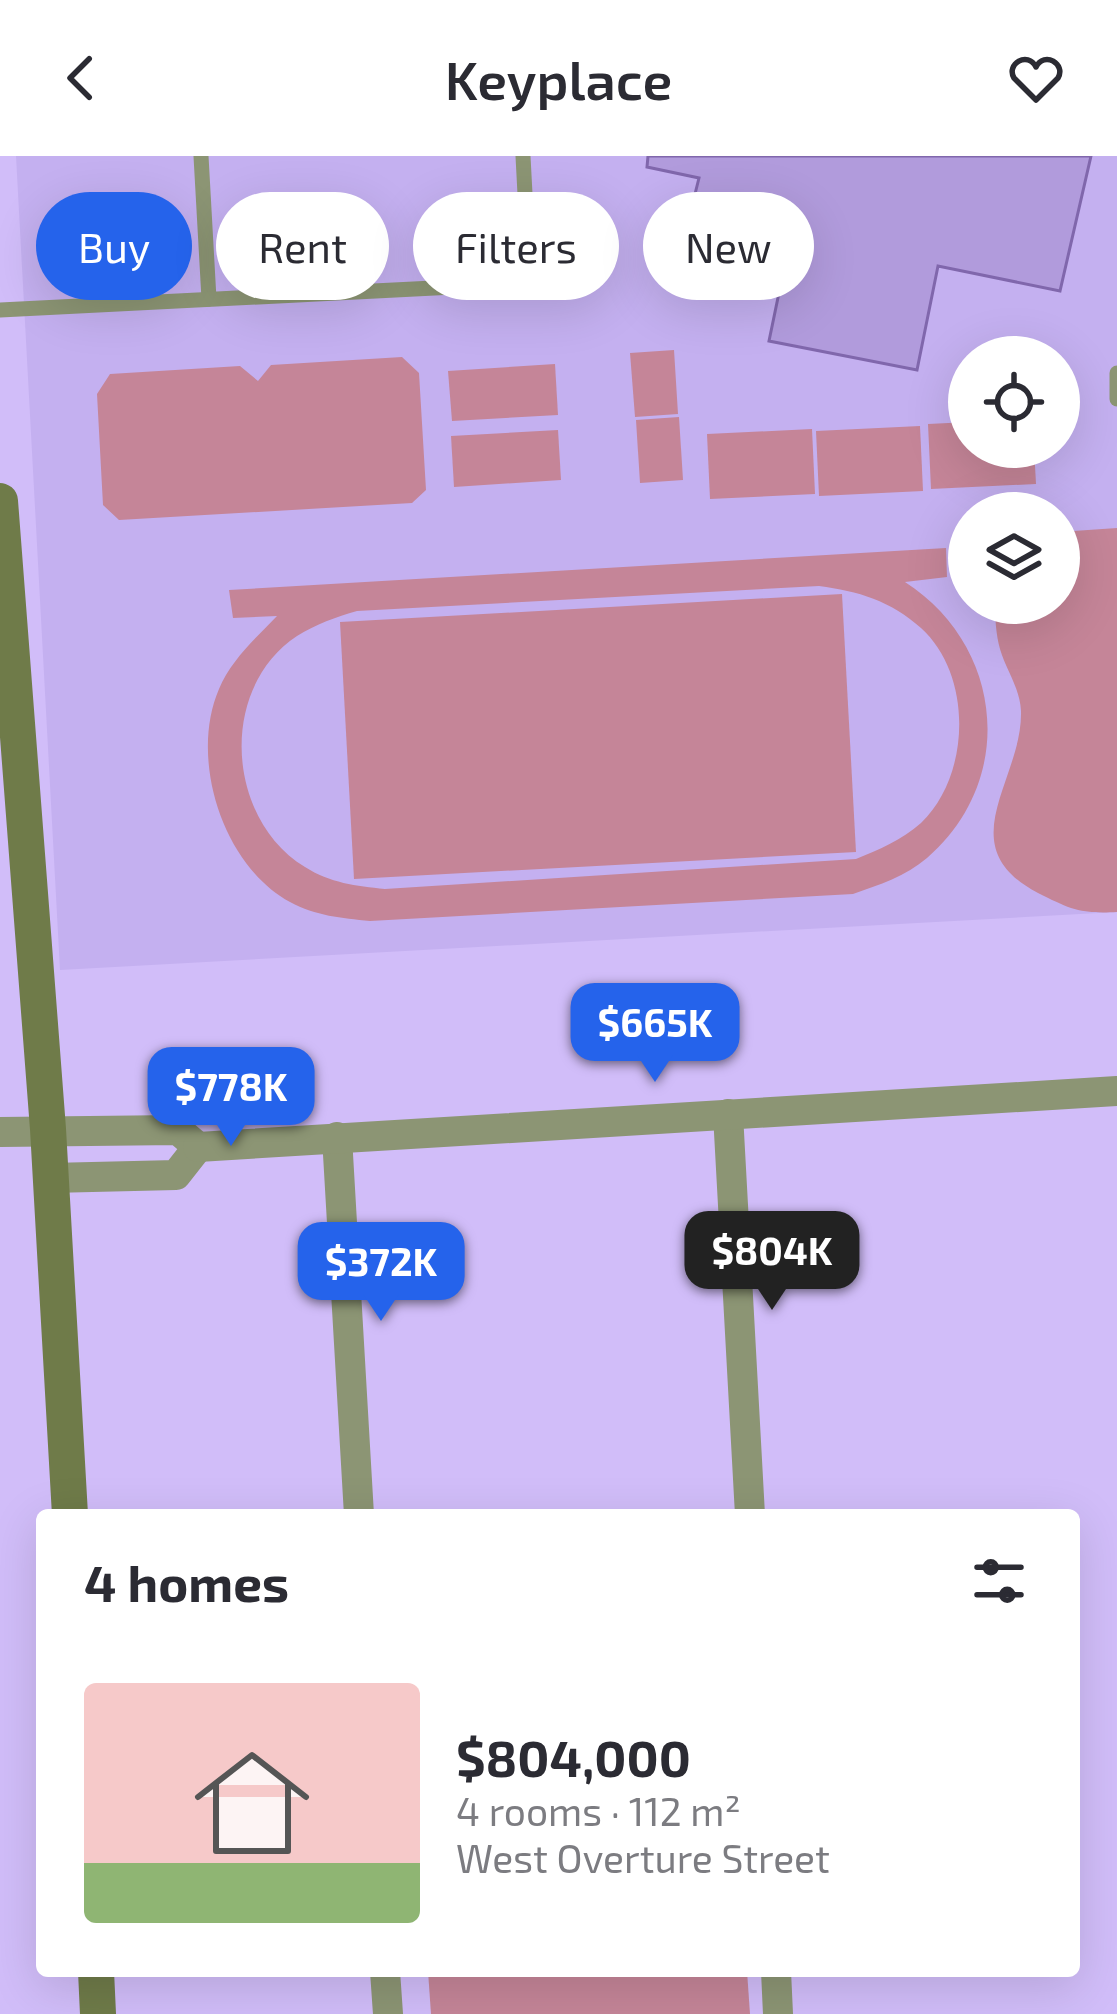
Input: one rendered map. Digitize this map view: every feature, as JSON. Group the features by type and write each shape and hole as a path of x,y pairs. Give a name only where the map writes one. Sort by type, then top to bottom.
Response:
{"main road":[{"path":"0,501 48,1129 70,1509"},
{"path":"96,1977 98,2014"}],"street":[{"path":"0,1132 178,1130 198,1147 1117,1091"},
{"path":"728,1114 750,1509"},
{"path":"337,1137 359,1509"},
{"path":"50,1178 176,1175 198,1147"},
{"path":"385,1977 388,2014"},
{"path":"776,1977 778,2014"}],"lane":[{"path":"201,156 209,299"},
{"path":"0,310 493,284 521,268 527,232 523,156"},
{"path":"1117,374 1117,400"}],"shaded area":[{"path":"16,156 1117,156 1117,912 60,970"},
{"path":"674,350 678,414 635,417 630,353"},
{"path":"402,357 419,373 426,490 412,503 119,520 103,505 97,394 110,374 240,366 258,381 271,365"},
{"path":"555,364 558,415 452,421 448,371"},
{"path":"679,417 683,480 640,483 636,420"},
{"path":"948,423 948,468 1035,468 1036,484 931,489 928,424"},
{"path":"920,426 923,491 819,496 816,431"},
{"path":"812,429 815,494 710,499 707,434"},
{"path":"558,430 561,480 454,487 451,436"},
{"path":"1117,528 1117,912 1067,907 1038,893 1012,875 998,854 994,833 996,810 1019,737 1021,711 996,624 1080,624 1080,531"},
{"path":"946,548 947,577 905,582 938,609 963,641 979,676 987,714 986,753 976,790 956,826 927,858 901,875 853,894 370,921 329,916 290,902 266,885 246,863 218,808 208,746 219,689 237,659 277,616 233,618 229,590","holes":["819,586 861,594 910,619 938,648 950,672 959,725 957,753 937,803 906,835 856,859 374,888 334,880 305,867 279,845 259,818 247,787 244,719 254,687 271,659 297,636 341,616 357,611"]},
{"path":"842,594 856,852 354,879 340,622"},
{"path":"428,1977 747,1977 750,2014 431,2014"}],"building":[{"path":"648,156 1091,156 1060,291 938,266 917,370 769,341 777,300 814,300 814,192 696,192 699,178 647,167"}]}
